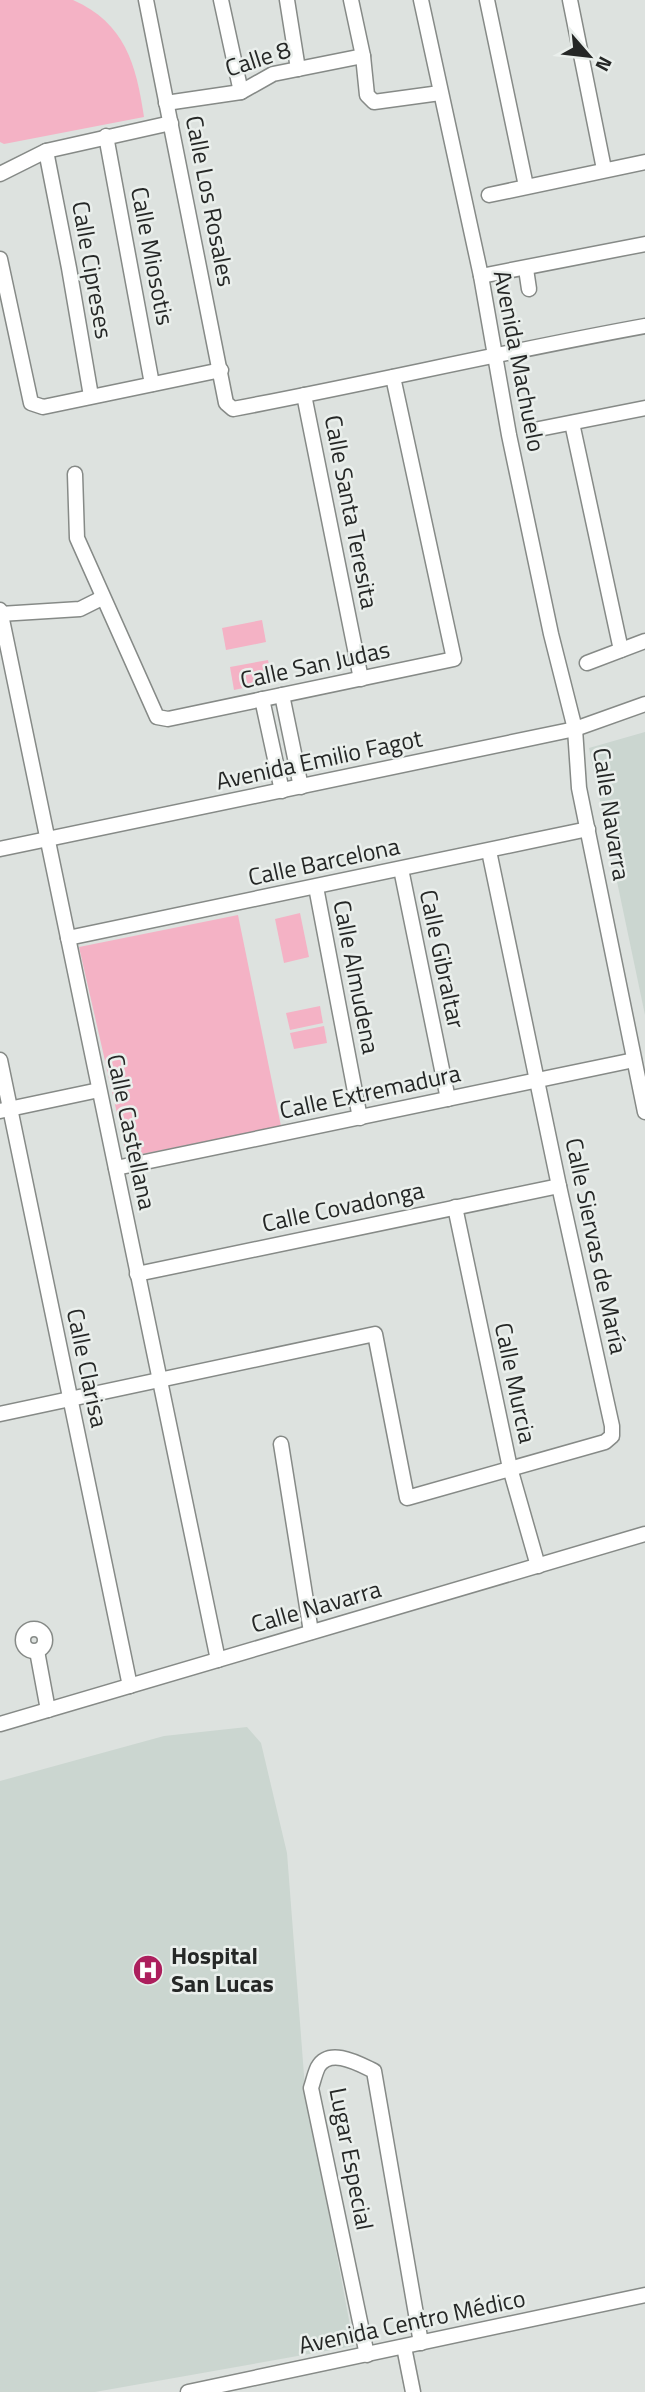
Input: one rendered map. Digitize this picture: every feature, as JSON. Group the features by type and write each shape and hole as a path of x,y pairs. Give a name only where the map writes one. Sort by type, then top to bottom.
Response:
{"street":[{"name":"Calle Los Rosales","path":"146,0 226,403 233,409 304,395"},
{"path":"221,0 241,92"},
{"path":"287,0 298,69"},
{"path":"351,0 363,56 367,95 374,102 440,93"},
{"name":"Avenida Machuelo","path":"421,0 481,276 494,354 551,634 575,729"},
{"path":"487,0 526,186"},
{"path":"570,0 604,169"},
{"name":"Calle 8","path":"166,103 241,92 273,74 363,56"},
{"path":"0,174 46,152 171,123"},
{"name":"Calle Miosotis","path":"106,136 152,384"},
{"name":"Calle Cipreses","path":"46,152 91,396"},
{"path":"489,195 645,162"},
{"path":"481,276 645,244"},
{"path":"0,259 5,304 31,402 43,407 221,370"},
{"path":"526,269 529,289"},
{"path":"304,395 494,354 645,326"},
{"name":"Calle San Judas","path":"75,474 77,538 157,717 168,719 454,659 393,377"},
{"name":"Calle Santa Teresita","path":"304,395 361,679"},
{"path":"539,429 645,408"},
{"path":"572,424 621,650"},
{"path":"0,612 80,609 102,598"},
{"name":"Calle Castellana","path":"0,612 218,1660"},
{"path":"587,663 645,641"},
{"path":"282,695 301,787"},
{"path":"262,699 282,791"},
{"name":"Avenida Emilio Fagot","path":"0,849 575,729 645,705"},
{"name":"Calle Navarra","path":"575,729 579,788 645,1112"},
{"name":"Calle Barcelona","path":"68,938 588,829"},
{"name":"Calle Siervas de María","path":"0,1414 375,1334 407,1498 605,1442 612,1436 489,851"},
{"name":"Calle Gibraltar","path":"401,869 448,1099"},
{"name":"Calle Almudena","path":"316,887 360,1118"},
{"name":"Calle Clarisa","path":"0,1060 5,1110 71,1398 130,1686"},
{"name":"Calle Extremadura","path":"116,1168 634,1060"},
{"path":"5,1110 99,1090"},
{"name":"Calle Covadonga","path":"137,1274 559,1186"},
{"name":"Calle Murcia","path":"455,1207 510,1468 538,1566"},
{"path":"281,1444 311,1632"},
{"name":"Calle Navarra","path":"0,1724 645,1534"},
{"path":"37,1651 48,1710"},
{"name":"Lugar Especial","path":"367,2355 311,2088 319,2065 331,2058 351,2060 374,2071 421,2343"},
{"name":"Avenida Centro Médico","path":"195,2391 645,2295"},
{"path":"404,2347 413,2392"}],"shaded area":[{"path":"0,0 73,0 91,9 116,33 125,47 137,80 144,117 4,144 0,142"},
{"path":"262,620 266,642 226,650 222,628"},
{"path":"268,660 272,682 234,690 230,667"},
{"path":"645,732 645,1015 589,748"},
{"path":"300,913 309,957 284,963 275,919"},
{"path":"238,915 281,1126 127,1157 79,947"},
{"path":"320,1006 323,1023 290,1030 286,1013"},
{"path":"324,1026 327,1043 294,1049 290,1033"},
{"name":"Hospital San Lucas","path":"247,1727 261,1743 287,1853 305,2088 354,2346 95,2392 0,2392 0,1781 164,1736"}],"place":[{"name":"Hospital San Lucas","path":"148,1970"}]}
